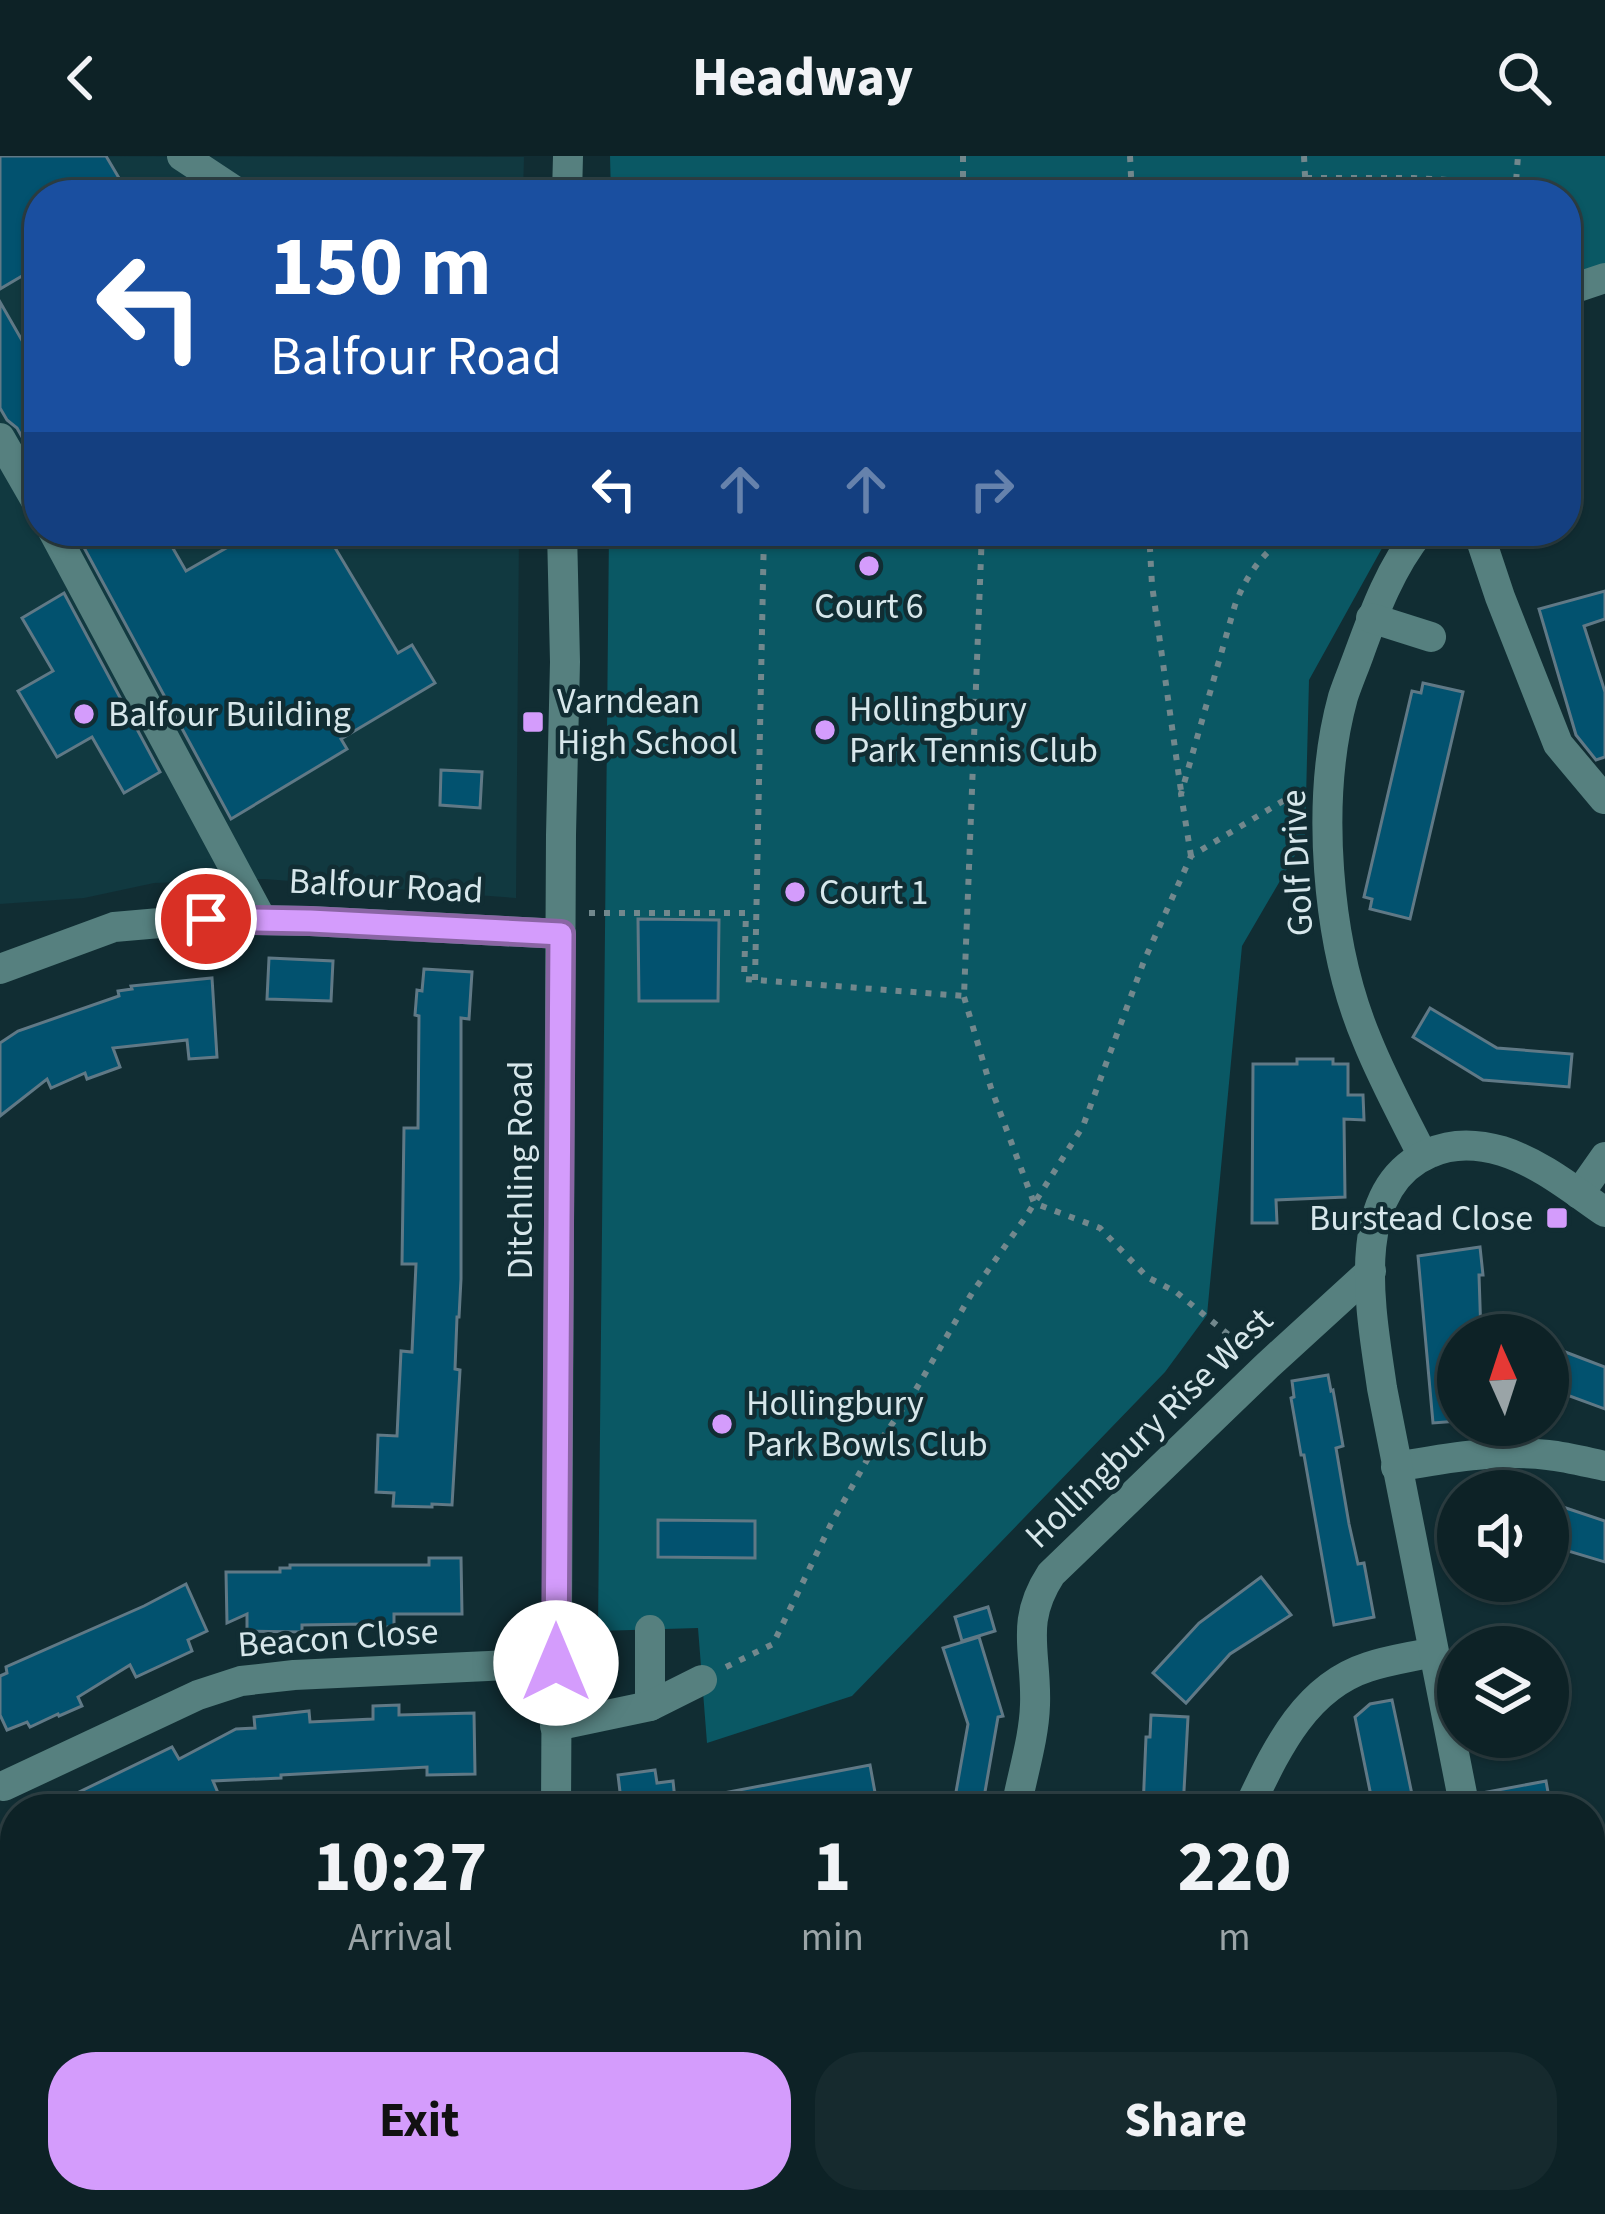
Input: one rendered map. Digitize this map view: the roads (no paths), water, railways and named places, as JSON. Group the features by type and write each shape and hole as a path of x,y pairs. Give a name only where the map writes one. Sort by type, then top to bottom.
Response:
{"street":[{"path":"182,156 218,180"},
{"path":"0,438 24,480"},
{"path":"61,546 262,920"},
{"name":"Ditchling Road","path":"556,1794 562,546"},
{"name":"Golf Drive","path":"1410,546 1371,618 1343,698 1332,773 1328,864 1335,932 1348,988 1366,1039 1423,1156"},
{"path":"1483,546 1558,744 1604,799"},
{"path":"1371,618 1430,637"},
{"name":"Balfour Road","path":"0,969 114,927 206,919 561,924"},
{"path":"1462,1794 1373,1329 1372,1232 1378,1209 1400,1172 1423,1156 1456,1146 1498,1150 1531,1164 1592,1203 1605,1157"},
{"name":"Hollingbury Rise West","path":"1019,1794 1035,1707 1032,1615 1051,1574 1371,1270"},
{"path":"1396,1467 1474,1454 1550,1455 1605,1466"},
{"path":"650,1630 650,1706"},
{"path":"1255,1794 1299,1715 1321,1695 1364,1668 1433,1652"},
{"name":"Beacon Close","path":"2,1784 198,1695 241,1681 556,1663"},
{"path":"556,1726 650,1706 701,1680"}],"place":[{"name":"Court 6","path":"869,566"},
{"name":"Balfour Building","path":"84,714"},
{"name":"Varndean High School","path":"533,722"},
{"name":"Hollingbury Park Tennis Club","path":"825,730"},
{"name":"Court 1","path":"795,892"},
{"name":"Burstead Close","path":"1557,1218"},
{"name":"Hollingbury Park Bowls Club","path":"722,1424"}]}
